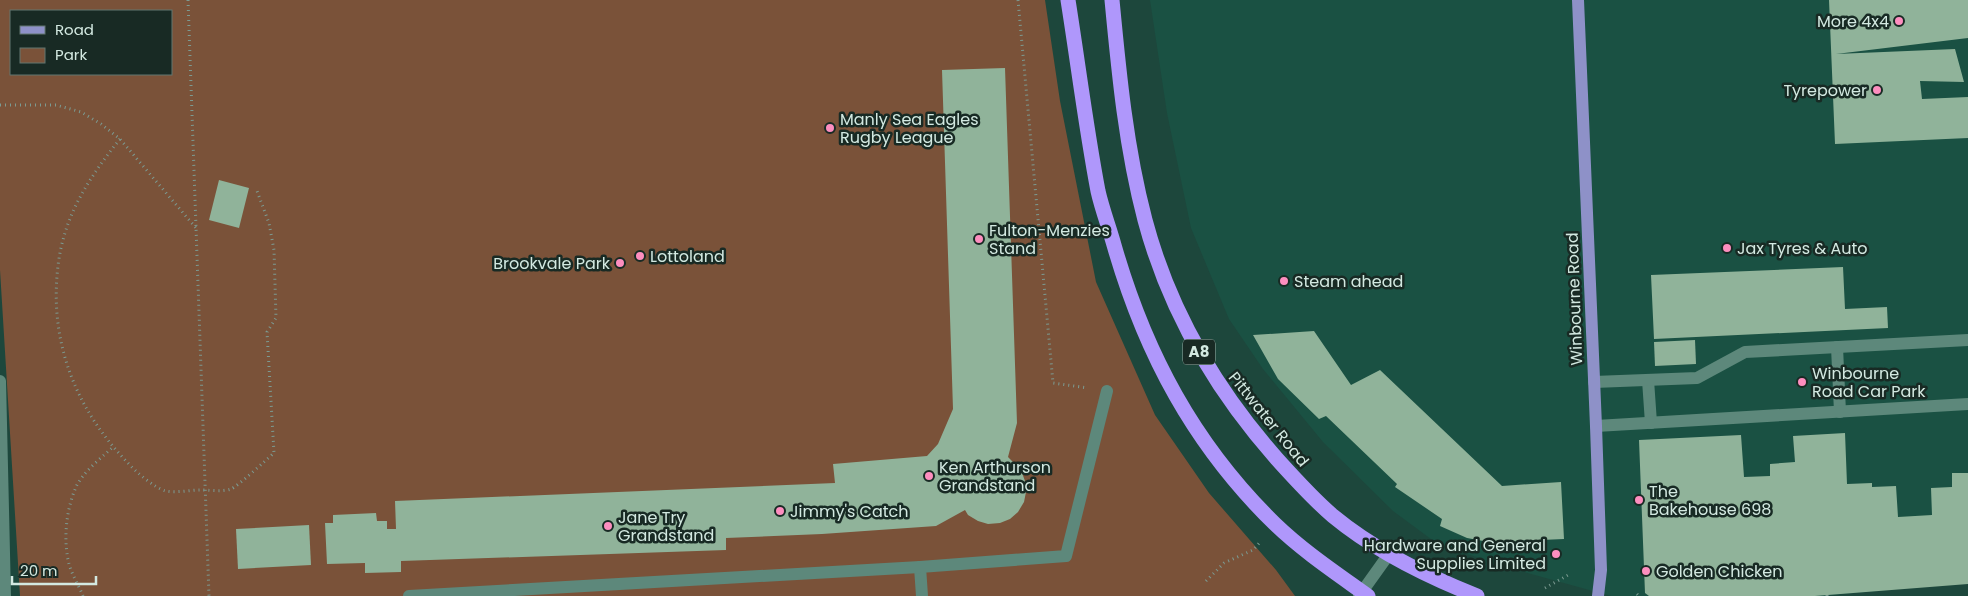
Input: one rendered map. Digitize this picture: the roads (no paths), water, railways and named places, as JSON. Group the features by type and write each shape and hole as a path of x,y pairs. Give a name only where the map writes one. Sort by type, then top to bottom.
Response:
{"highway":[{"name":"A8","path":"1068,0 1098,193 1124,282 1149,344 1179,403 1202,439 1230,476 1275,524 1363,595"},
{"name":"Pittwater Road","path":"1112,0 1120,86 1145,221 1162,273 1190,333 1220,386 1257,436 1298,483 1333,516 1389,554 1478,596"}],"main road":[{"name":"Winbourne Road","path":"1578,0 1601,570 1598,596"}],"street":[{"path":"1594,382 1697,378 1745,352 1968,340"},
{"path":"1837,347 1840,412"},
{"path":"1648,380 1651,422"},
{"path":"0,381 6,596"},
{"path":"409,596 920,567 1066,556 1107,391"},
{"path":"1596,426 1968,404"},
{"path":"1363,595 1389,554"},
{"path":"920,567 922,596"}],"place":[{"name":"More 4x4","path":"1899,21"},
{"name":"Tyrepower","path":"1877,90"},
{"name":"Manly Sea Eagles Rugby League","path":"830,128"},
{"name":"Fulton-Menzies Stand","path":"979,239"},
{"name":"Jax Tyres & Auto","path":"1727,248"},
{"name":"Lottoland","path":"640,256"},
{"name":"Brookvale Park","path":"620,263"},
{"name":"Steam ahead","path":"1284,281"},
{"name":"Winbourne Road Car Park","path":"1802,382"},
{"name":"Ken Arthurson Grandstand","path":"929,476"},
{"name":"The Bakehouse 698","path":"1639,500"},
{"name":"Jimmy's Catch","path":"780,511"},
{"name":"Jane Try Grandstand","path":"608,526"},
{"name":"Hardware and General Supplies Limited","path":"1556,554"},
{"name":"Golden Chicken","path":"1646,571"}]}
